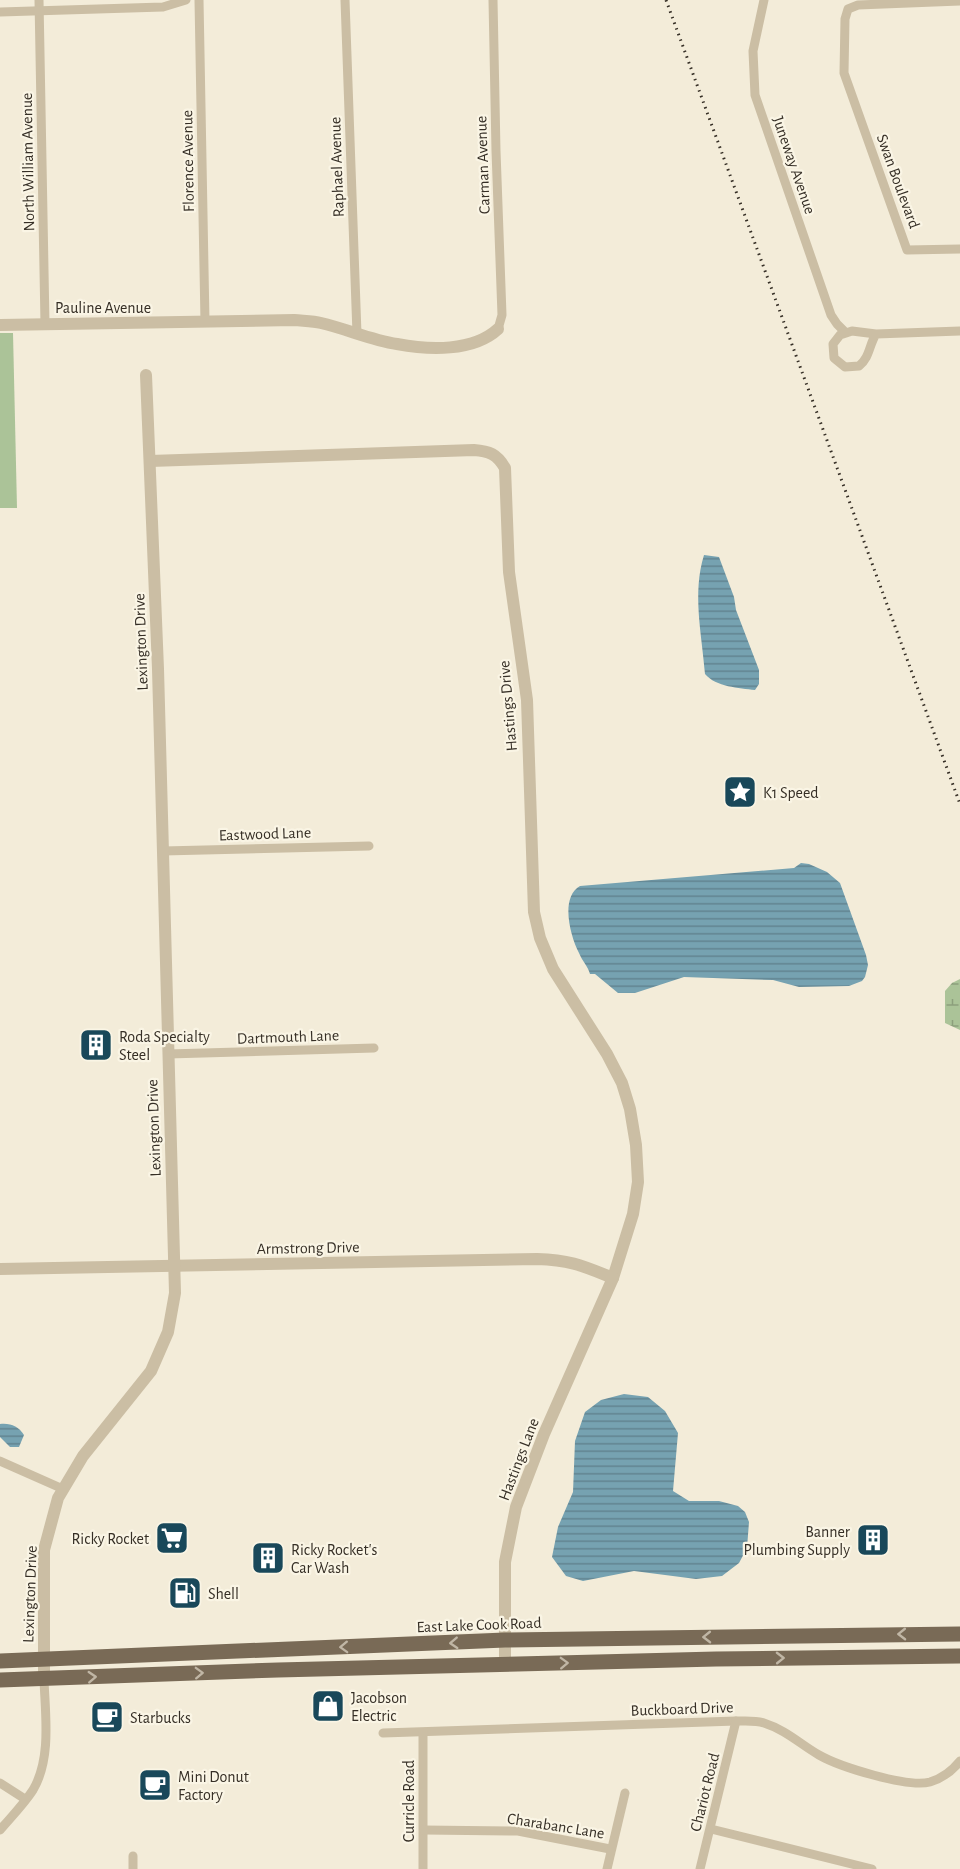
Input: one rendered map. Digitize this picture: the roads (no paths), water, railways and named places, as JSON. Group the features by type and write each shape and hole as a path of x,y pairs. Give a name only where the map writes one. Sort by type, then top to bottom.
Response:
{"main road":[{"name":"East Lake Cook Road","path":"0,1661 505,1640 960,1634"},
{"path":"0,1680 266,1670 716,1659 960,1656"}],"street":[{"name":"North William Avenue","path":"39,0 45,324"},
{"path":"0,12 163,7 186,0"},
{"name":"Florence Avenue","path":"198,0 206,322"},
{"name":"Raphael Avenue","path":"345,0 357,334"},
{"name":"Carman Avenue","path":"494,0 496,151 502,315 498,329"},
{"name":"Juneway Avenue","path":"764,0 753,51 756,94 831,315 845,332"},
{"name":"Swan Boulevard","path":"960,1 867,4 848,9 845,19 844,73 907,250 960,249"},
{"name":"Pauline Avenue","path":"0,325 294,320 320,323 396,344 422,347 453,346 477,342 489,337 498,329"},
{"path":"876,334 865,362 860,366 851,368 838,363 832,350 835,339 845,332 876,334 960,331"},
{"name":"Lexington Drive","path":"0,1829 33,1789 42,1762 45,1744 44,1550 58,1498 83,1456 151,1371 168,1332 176,1293 146,375"},
{"name":"Hastings Drive","path":"150,461 474,450 488,451 498,457 505,468 509,572 527,700 534,912 540,938 554,969 603,1046 622,1083 630,1109 636,1145 638,1182 633,1214 613,1278"},
{"name":"Eastwood Lane","path":"162,851 369,846"},
{"name":"Dartmouth Lane","path":"168,1054 374,1048"},
{"name":"Armstrong Drive","path":"0,1269 537,1258 572,1262 613,1278"},
{"name":"Hastings Lane","path":"505,1665 505,1562 516,1507 540,1444 613,1278"},
{"path":"0,1461 63,1489"},
{"name":"Chariot Road","path":"700,1869 736,1721"},
{"name":"Buckboard Drive","path":"383,1733 762,1722 796,1738 818,1754 844,1767 911,1783 929,1782 950,1773 960,1761"},
{"name":"Curricle Road","path":"423,1733 423,1869"},
{"path":"0,1783 25,1799"},
{"path":"607,1869 625,1793"},
{"path":"711,1829 872,1869"},
{"name":"Charabanc Lane","path":"424,1830 518,1831 610,1849"},
{"path":"133,1856 133,1869"}],"water":[{"path":"704,555 719,557 759,670 759,684 755,690 721,684 705,674 698,599 700,569"},
{"path":"801,863 827,872 840,883 866,955 868,965 862,981 849,986 799,987 773,980 684,977 635,993 618,993 595,974 590,974 580,956 570,927 569,908 574,891 580,886 794,868"},
{"path":"624,1394 648,1397 665,1411 678,1433 673,1491 689,1501 719,1501 738,1506 745,1512 749,1522 747,1548 739,1563 722,1576 696,1579 634,1571 583,1581 566,1576 552,1557 558,1527 573,1492 575,1441 585,1412 601,1400"},
{"path":"0,1424 17,1427 22,1432 24,1435 19,1447 10,1447 0,1437"}],"railway":[{"path":"666,0 960,804"}],"place":[{"name":"K1 Speed","path":"740,792"},
{"name":"Roda Specialty Steel","path":"96,1045"},
{"name":"Ricky Rocket","path":"172,1538"},
{"name":"Banner Plumbing Supply","path":"873,1540"},
{"name":"Ricky Rocket's Car Wash","path":"268,1558"},
{"name":"Shell","path":"185,1593"},
{"name":"Jacobson Electric","path":"328,1706"},
{"name":"Starbucks","path":"107,1717"},
{"name":"Mini Donut Factory","path":"155,1785"}]}
